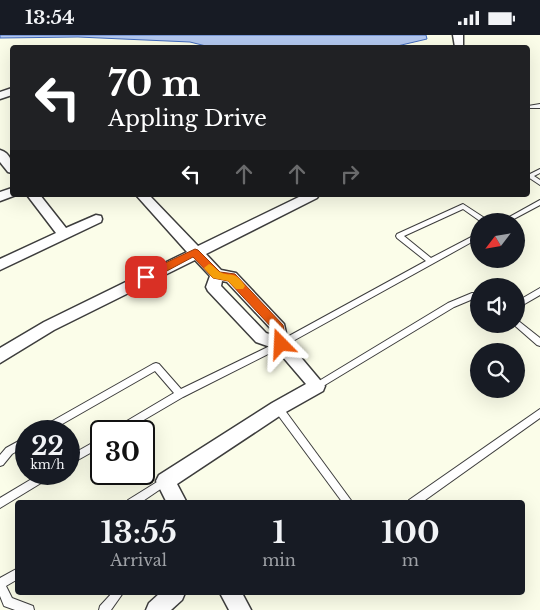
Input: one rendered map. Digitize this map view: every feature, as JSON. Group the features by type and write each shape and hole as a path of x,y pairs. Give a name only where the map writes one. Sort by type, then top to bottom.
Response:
{"street":[{"path":"0,154 10,166"},
{"path":"35,197 64,234"},
{"path":"144,197 217,275 231,277 279,328 281,344"},
{"path":"0,356 49,326 309,197"},
{"path":"0,265 96,219"},
{"path":"176,500 165,481 317,385 281,344 260,338 213,287 217,275"},
{"path":"156,610 173,595"},
{"path":"231,595 241,610"}],"lane":[{"path":"540,171 530,176 540,183"},
{"path":"520,213 540,202"},
{"path":"431,262 399,236 464,207 473,213"},
{"path":"136,420 180,394 281,344 470,240"},
{"path":"525,300 540,291"},
{"path":"317,385 451,305 470,297"},
{"path":"525,330 540,343"},
{"path":"62,420 156,366 180,394"},
{"path":"278,408 347,500"},
{"path":"416,500 540,413"},
{"path":"0,462 9,451 15,447"},
{"path":"136,500 165,481"},
{"path":"0,503 30,485"},
{"path":"15,575 0,584 8,602 29,610"},
{"path":"104,610 116,595"}],"water":[{"path":"0,35 426,35 427,39 402,45 202,45 190,42 78,37 0,38"}],"slow traffic":[{"path":"209,268 217,275 231,277 239,286"}],"route":[{"path":"146,277 195,252 217,275 231,277 279,328 281,344"}]}
